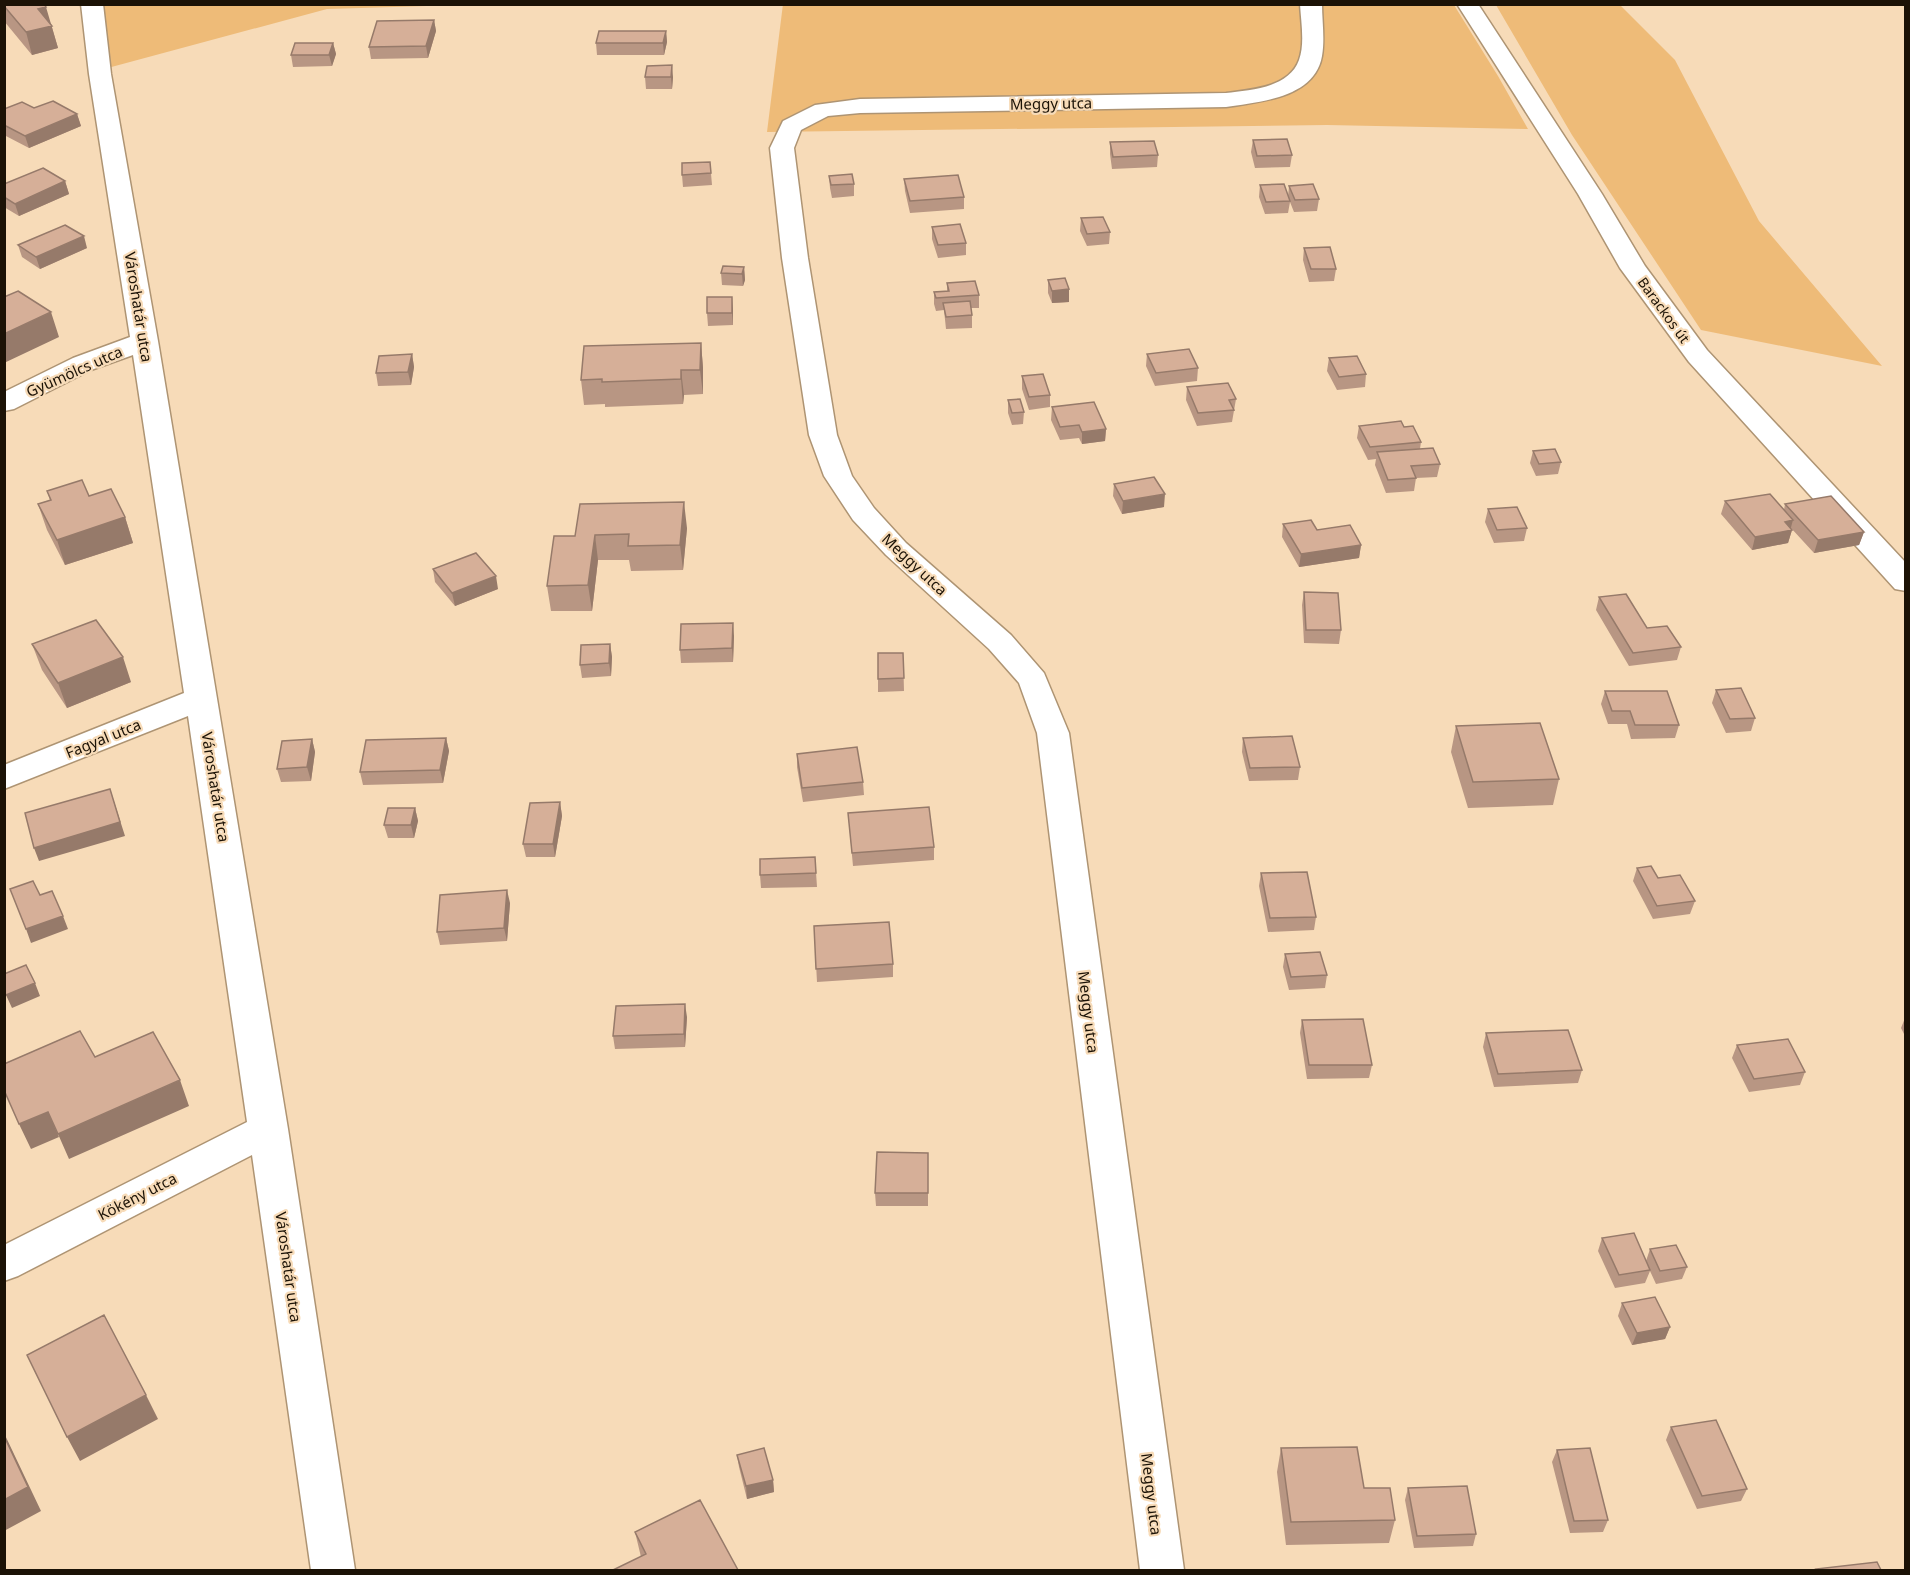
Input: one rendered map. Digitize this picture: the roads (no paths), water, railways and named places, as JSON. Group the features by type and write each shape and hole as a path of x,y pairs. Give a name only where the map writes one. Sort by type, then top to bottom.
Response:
{"street":[{"name":"Városhatár utca","path":"92,4 100,74 145,341 269,1129 333,1570"},
{"name":"Meggy utca","path":"1162,1570 1053,734 1033,680 1000,642 896,549 863,514 838,476 824,435 814,390 795,258 783,148 791,126 823,110 860,106 1226,100 1276,90 1299,78 1310,60 1311,4"},
{"name":"Barackos út","path":"1467,4 1590,194 1633,268 1698,356 1905,582"},
{"name":"Gyümölcs utca","path":"4,403 82,364 145,341"},
{"name":"Fagyal utca","path":"4,778 202,698"},
{"name":"Kökény utca","path":"4,1264 269,1129"}]}
